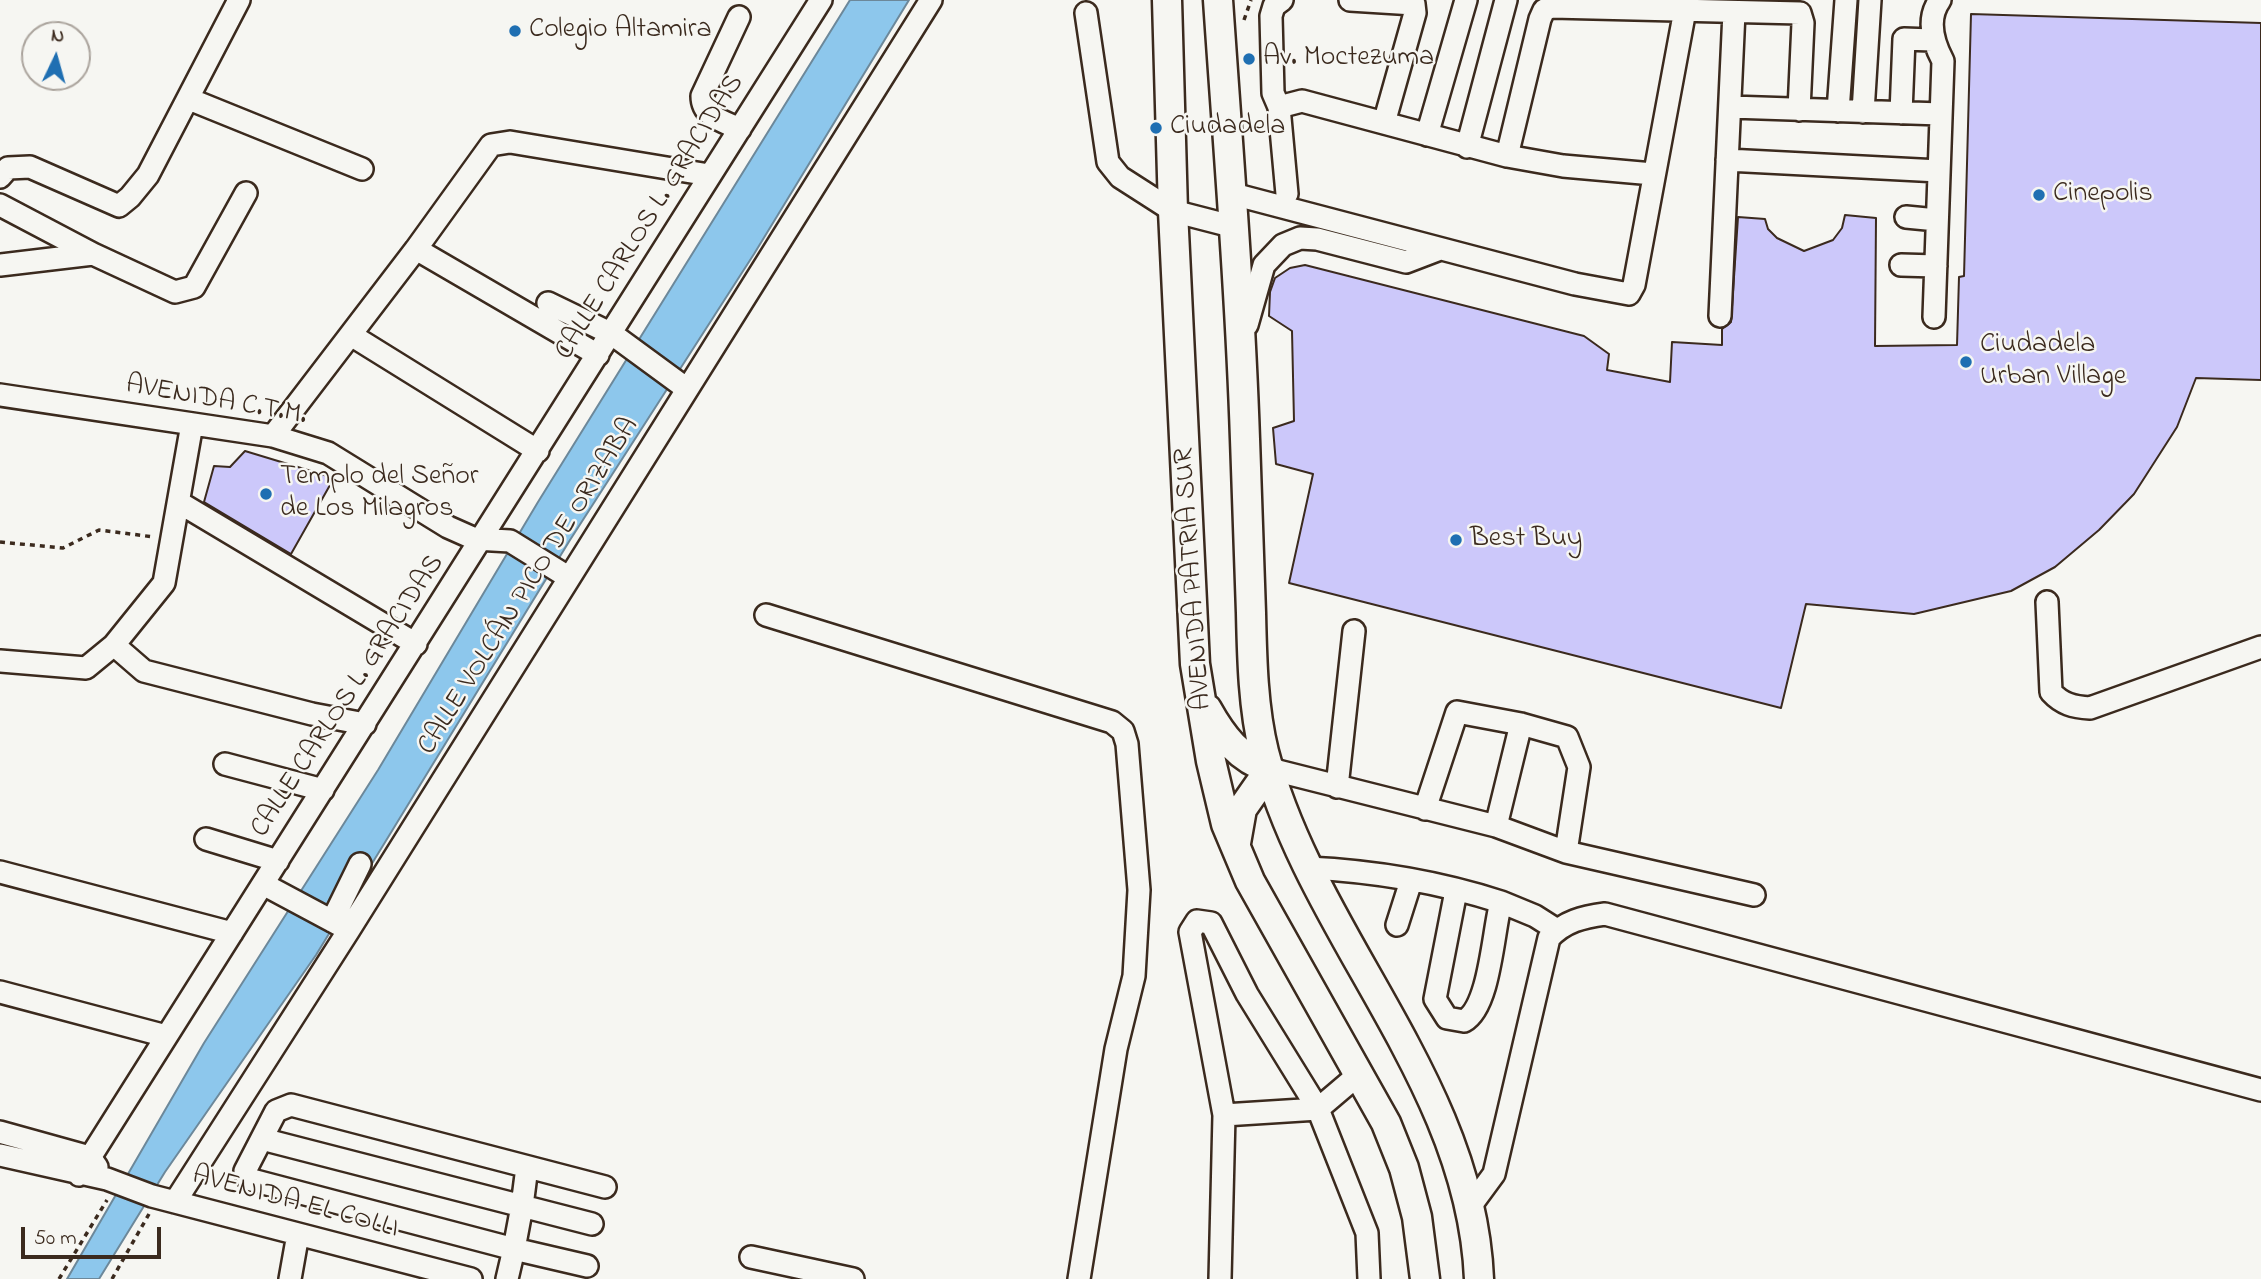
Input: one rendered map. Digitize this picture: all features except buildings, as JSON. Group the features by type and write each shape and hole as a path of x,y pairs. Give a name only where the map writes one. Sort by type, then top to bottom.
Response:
{"main road":[{"name":"AVENIDA PATRIA SUR","path":"1167,0 1173,211 1195,664 1211,761 1226,824 1250,881 1386,1123 1404,1168 1417,1217 1425,1279"},
{"name":"AVENIDA PATRIA SUR","path":"1218,0 1242,353 1252,659 1263,750 1308,868 1426,1082 1449,1139 1469,1208 1479,1279"},
{"path":"1201,698 1218,728 1239,753 1254,764 1270,769 1241,809 1236,848"}],"street":[{"path":"0,177 8,168 30,167 119,206 148,175 239,0"},
{"name":"CALLE CARLOS L. GRACIDAS","path":"84,1166 598,355 620,339 709,175 821,0"},
{"name":"CALLE VOLCÁN PICO DE ORIZABA","path":"162,1199 341,926 682,385 931,0"},
{"path":"1282,0 1274,6 1271,16 1273,93 1279,107 1287,194"},
{"path":"1350,0 1410,2 1415,8 1384,123"},
{"path":"1427,135 1466,0"},
{"path":"1467,147 1506,0"},
{"path":"1838,111 1846,0"},
{"path":"1863,112 1870,0"},
{"path":"1934,317 1942,61 1933,40 1933,11 1940,0"},
{"path":"1507,156 1544,10 1552,7 1685,10 1742,8 1800,13 1803,23 1799,110"},
{"path":"1720,316 1727,160 1742,8"},
{"path":"1233,194 1440,249 1619,294 1629,294 1634,285 1685,10"},
{"path":"1086,13 1108,162 1120,177 1173,211 1235,227"},
{"path":"739,17 702,96 702,106 708,114 740,129"},
{"path":"1901,113 1904,39 1911,37 1933,40"},
{"path":"188,99 362,169"},
{"path":"1279,107 1302,102 1507,156 1563,166 1653,174"},
{"path":"1731,107 1941,114"},
{"path":"272,436 416,249 491,145 510,142 709,175"},
{"path":"1727,160 1939,171"},
{"path":"0,205 93,254 176,292 194,287 246,193"},
{"path":"1906,217 1937,220"},
{"path":"1242,353 1252,301 1264,265 1283,244 1300,238 1317,239 1406,262 1440,249"},
{"path":"416,249 598,355"},
{"path":"0,265 93,254"},
{"path":"1901,265 1936,266"},
{"path":"548,303 620,339 682,385"},
{"path":"351,335 538,451"},
{"name":"AVENIDA C.T.M.","path":"0,395 272,436 328,453 465,536 510,541 563,573"},
{"path":"0,661 86,668 114,645 159,592 180,503 192,424"},
{"path":"180,503 416,644"},
{"path":"2047,602 2051,692 2067,704 2078,707 2090,708 2261,647"},
{"path":"766,615 1112,722 1123,731 1127,744 1139,890 1135,976 1116,1049 1079,1279"},
{"path":"1337,787 1354,631"},
{"path":"114,645 144,671 312,714 365,724"},
{"path":"1425,809 1457,712 1521,724 1567,737 1579,766 1566,852"},
{"path":"1496,826 1521,724"},
{"path":"225,764 323,790"},
{"path":"1270,769 1496,826 1566,852 1754,895"},
{"path":"206,839 278,861"},
{"path":"263,884 341,926 360,864"},
{"path":"1308,868 1361,870 1501,902 1535,916 1557,930"},
{"path":"0,872 232,933"},
{"path":"1397,925 1410,881"},
{"path":"1456,891 1435,999 1447,1018 1464,1021 1479,1005 1501,902"},
{"path":"1469,1208 1494,1174 1549,938 1557,930 1586,916 1605,914 2261,1090"},
{"path":"1220,1279 1224,1115 1190,932 1197,921 1205,920 1211,923 1247,994 1318,1109 1367,1233 1369,1279"},
{"path":"0,992 166,1037"},
{"path":"1224,1115 1318,1109 1358,1075"},
{"path":"587,1266 251,1181 245,1171 276,1111 291,1105 605,1187"},
{"name":"AVENIDA EL COLLI","path":"0,1132 84,1166 115,1183 162,1199 298,1234 403,1270 470,1279"},
{"path":"262,1139 592,1224"},
{"name":"AVENIDA EL COLLI","path":"0,1155 84,1166"},
{"path":"507,1279 527,1167"},
{"path":"290,1279 298,1234"},
{"path":"751,1257 853,1279"}],"path":[{"path":"0,542 63,548 99,530 172,540"},
{"path":"59,1279 115,1183"},
{"path":"112,1279 162,1199"}],"water":[{"path":"850,0 909,0 754,254 570,540 316,955 165,1172 99,1279 67,1279 204,1043 378,770 538,502"}],"place":[{"name":"Colegio Altamira","path":"515,31"},
{"name":"Av. Moctezuma","path":"1249,59"},
{"name":"Ciudadela","path":"1156,128"},
{"name":"Cinepolis","path":"2039,195"},
{"name":"Ciudadela Urban Village","path":"1966,362"},
{"name":"Templo del Señor de Los Milagros","path":"266,494"},
{"name":"Best Buy","path":"1456,540"}]}
